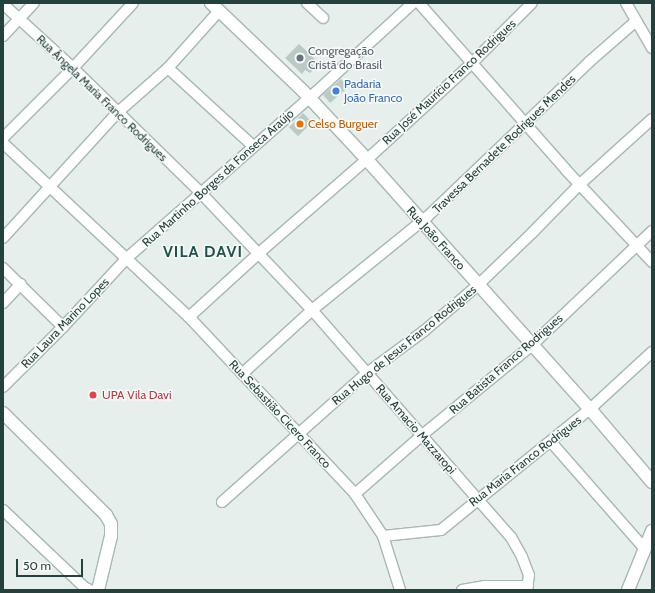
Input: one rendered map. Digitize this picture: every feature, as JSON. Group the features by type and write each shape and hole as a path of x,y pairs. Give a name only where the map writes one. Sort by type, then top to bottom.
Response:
{"street":[{"path":"3,36 34,3"},
{"path":"3,138 73,68 133,3"},
{"path":"307,3 323,18"},
{"name":"Rua Martinho Borges da Fonseca Araújo","path":"127,258 200,192 309,98 413,3"},
{"path":"419,3 473,62 525,123 652,262"},
{"name":"Rua José Maurício Franco Rodrigues","path":"189,317 473,62 532,3"},
{"path":"626,3 652,48"},
{"name":"Rua Ângela Maria Franco Rodrigues","path":"3,4 73,68 117,113 200,192"},
{"path":"3,238 117,113 168,68 215,7"},
{"name":"Rua João Franco","path":"215,7 309,98 366,159 420,222 532,345 652,482"},
{"name":"Travessa Bernadete Rodrigues Mendes","path":"242,374 312,310 420,222 636,21"},
{"path":"168,68 253,146"},
{"name":"Rua Hugo de Jesus Franco Rodrigues","path":"222,502 367,372 424,331 478,285 580,184 652,119"},
{"name":"Rua Sebastião Cicero Franco","path":"3,143 51,186 189,317 355,494 383,536 400,590"},
{"name":"Rua Amacio Mazzaropi","path":"200,192 312,310 511,537 522,557 529,575 527,588"},
{"name":"Rua Batista Franco Rodrigues","path":"355,494 422,436 532,345 652,231"},
{"name":"Rua Laura Marino Lopes","path":"3,387 63,327 127,258"},
{"path":"3,268 21,284 63,327"},
{"path":"3,303 21,284"},
{"name":"Rua Maria Franco Rodrigues","path":"383,536 440,530 590,410 652,352"},
{"path":"3,413 106,515 111,524 111,536 98,590"},
{"path":"551,442 645,549"},
{"path":"3,510 84,587 90,590"},
{"path":"628,590 652,531"},
{"path":"462,590 484,586 527,588"}],"building":[{"name":"Congregação Cristã do Brasil","path":"299,44 315,59 311,63 315,68 310,73 305,70 302,74 285,58"},
{"name":"Padaria João Franco","path":"341,79 348,87 330,103 323,95"},
{"name":"Celso Burguer","path":"303,113 312,122 298,136 289,127"}],"place":[{"name":"Congregação Cristã do Brasil","path":"300,58"},
{"name":"Padaria João Franco","path":"336,91"},
{"name":"Celso Burguer","path":"300,124"},
{"name":"UPA Vila Davi","path":"93,395"}],"district":[{"name":"VILA DAVI","path":"203,252"}]}
